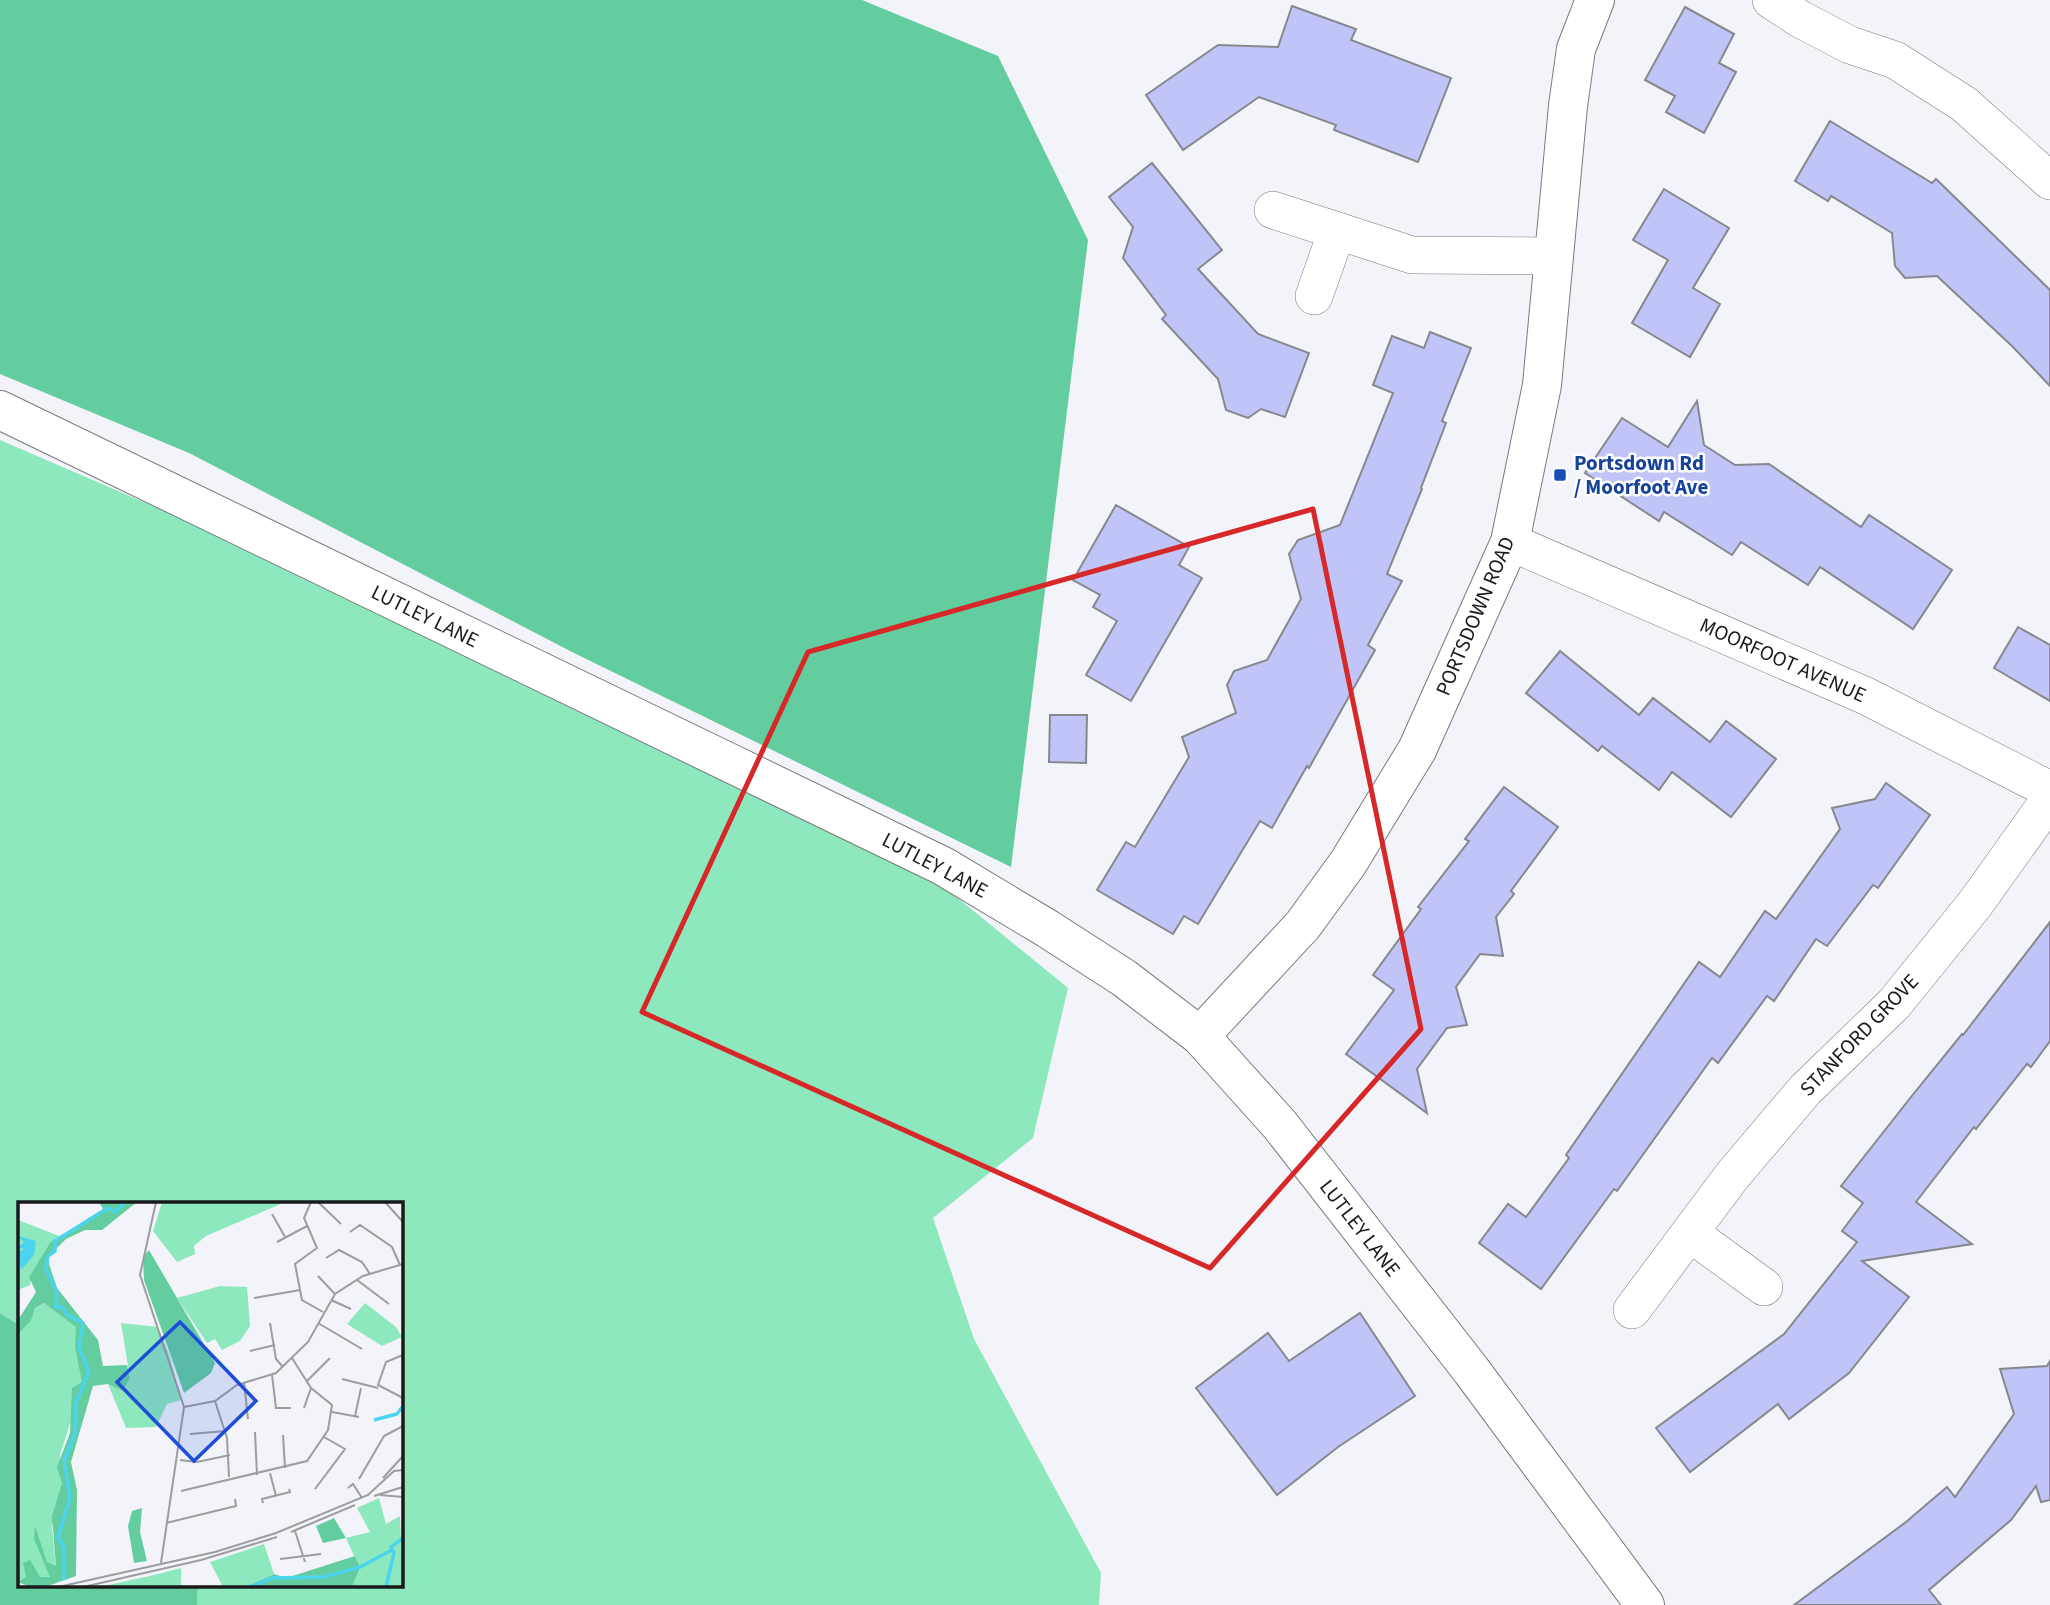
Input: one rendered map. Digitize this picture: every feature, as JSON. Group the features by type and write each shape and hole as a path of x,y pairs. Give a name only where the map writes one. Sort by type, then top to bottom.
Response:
{"street":[{"name":"PORTSDOWN ROAD","path":"1200,1036 1303,925 1348,863 1417,750 1510,542 1542,384 1568,106 1576,49 1595,0"},
{"path":"1771,0 1800,19 1850,45 1895,60 1964,104 2050,181"},
{"path":"1273,210 1412,255 1553,256"},
{"path":"1314,296 1337,231"},
{"name":"LUTLEY LANE","path":"0,410 943,866 1124,978 1200,1036 1280,1125 1471,1370 1645,1605"},
{"name":"MOORFOOT AVENUE","path":"1510,542 1866,696 2050,790"},
{"name":"STANFORD GROVE","path":"1632,1310 1732,1176 1805,1090 1894,1004 1975,904 2050,799"},
{"path":"1691,1234 1763,1287"}],"highlighted area":[{"path":"1313,509 1421,1029 1210,1268 642,1012 808,652"}],"green space":[{"path":"0,0 862,0 998,56 1088,240 1011,867 574,653 189,453 0,374"},
{"path":"0,440 338,586 926,872 1068,988 1033,1138 933,1218 974,1339 1101,1573 1099,1605 197,1605 198,1588 402,1588 402,1202 18,1202 18,1324 0,1313"},
{"path":"0,1313 18,1324 18,1588 198,1588 197,1605 0,1605"}],"building":[{"path":"1292,6 1356,29 1351,40 1451,78 1418,162 1334,130 1336,125 1259,97 1183,150 1146,95 1218,45 1278,47"},
{"path":"1685,7 1734,34 1719,63 1736,72 1704,133 1666,112 1675,96 1645,80"},
{"path":"1830,121 1932,183 1936,179 2050,290 2050,386 2013,347 1937,276 1905,278 1895,266 1892,233 1831,196 1828,201 1795,181"},
{"path":"1152,163 1222,250 1198,269 1258,334 1309,353 1285,417 1261,409 1248,418 1226,410 1218,379 1162,319 1166,315 1123,258 1133,227 1109,197"},
{"path":"1664,189 1729,228 1693,288 1720,304 1690,357 1632,323 1668,260 1633,240"},
{"path":"1430,332 1471,348 1442,421 1446,423 1422,489 1387,574 1402,581 1368,645 1375,650 1272,828 1260,821 1198,924 1184,916 1173,934 1097,890 1126,842 1135,847 1189,757 1182,737 1236,713 1227,685 1234,671 1267,660 1301,599 1289,554 1298,540 1340,525 1393,393 1373,385 1392,336 1424,348"},
{"path":"1697,401 1704,445 1735,465 1769,464 1861,527 1869,515 1952,570 1913,629 1820,567 1808,585 1741,542 1732,555 1664,512 1659,521 1585,473 1622,418 1668,447"},
{"path":"1116,505 1189,547 1179,565 1202,578 1131,701 1086,675 1117,621 1093,607 1100,595 1073,580"},
{"path":"2018,627 2050,645 2050,701 1994,668"},
{"path":"1560,651 1639,715 1653,698 1710,742 1726,721 1776,759 1731,817 1672,772 1659,790 1602,746 1598,751 1526,693"},
{"path":"1050,715 1087,715 1086,763 1049,762"},
{"path":"1886,783 1930,815 1878,888 1873,885 1827,946 1816,939 1774,1001 1767,996 1718,1063 1712,1058 1617,1191 1614,1189 1541,1289 1479,1243 1508,1204 1526,1217 1569,1158 1566,1155 1699,962 1720,977 1765,911 1776,919 1840,829 1832,808 1875,799"},
{"path":"1504,787 1558,827 1511,891 1514,894 1496,917 1503,956 1480,954 1456,987 1467,1025 1447,1028 1417,1069 1427,1113 1346,1054 1394,990 1373,975 1421,909 1418,907 1469,841 1465,839"},
{"path":"2050,922 2050,1041 2031,1067 2027,1064 1976,1129 1974,1127 1916,1202 1972,1244 1862,1261 1909,1297 1849,1373 1789,1419 1778,1404 1690,1472 1656,1428 1784,1334 1857,1242 1842,1231 1863,1203 1841,1186"},
{"path":"1360,1313 1415,1396 1338,1447 1277,1495 1196,1388 1268,1333 1289,1361"},
{"path":"2050,1361 2050,1500 2041,1502 2036,1486 2011,1520 1929,1590 1941,1605 1794,1605 1906,1522 1947,1487 1955,1497 2014,1414 2000,1369 2047,1366"}],"place":[{"name":"Portsdown Rd / Moorfoot Ave","path":"1560,475"}]}
